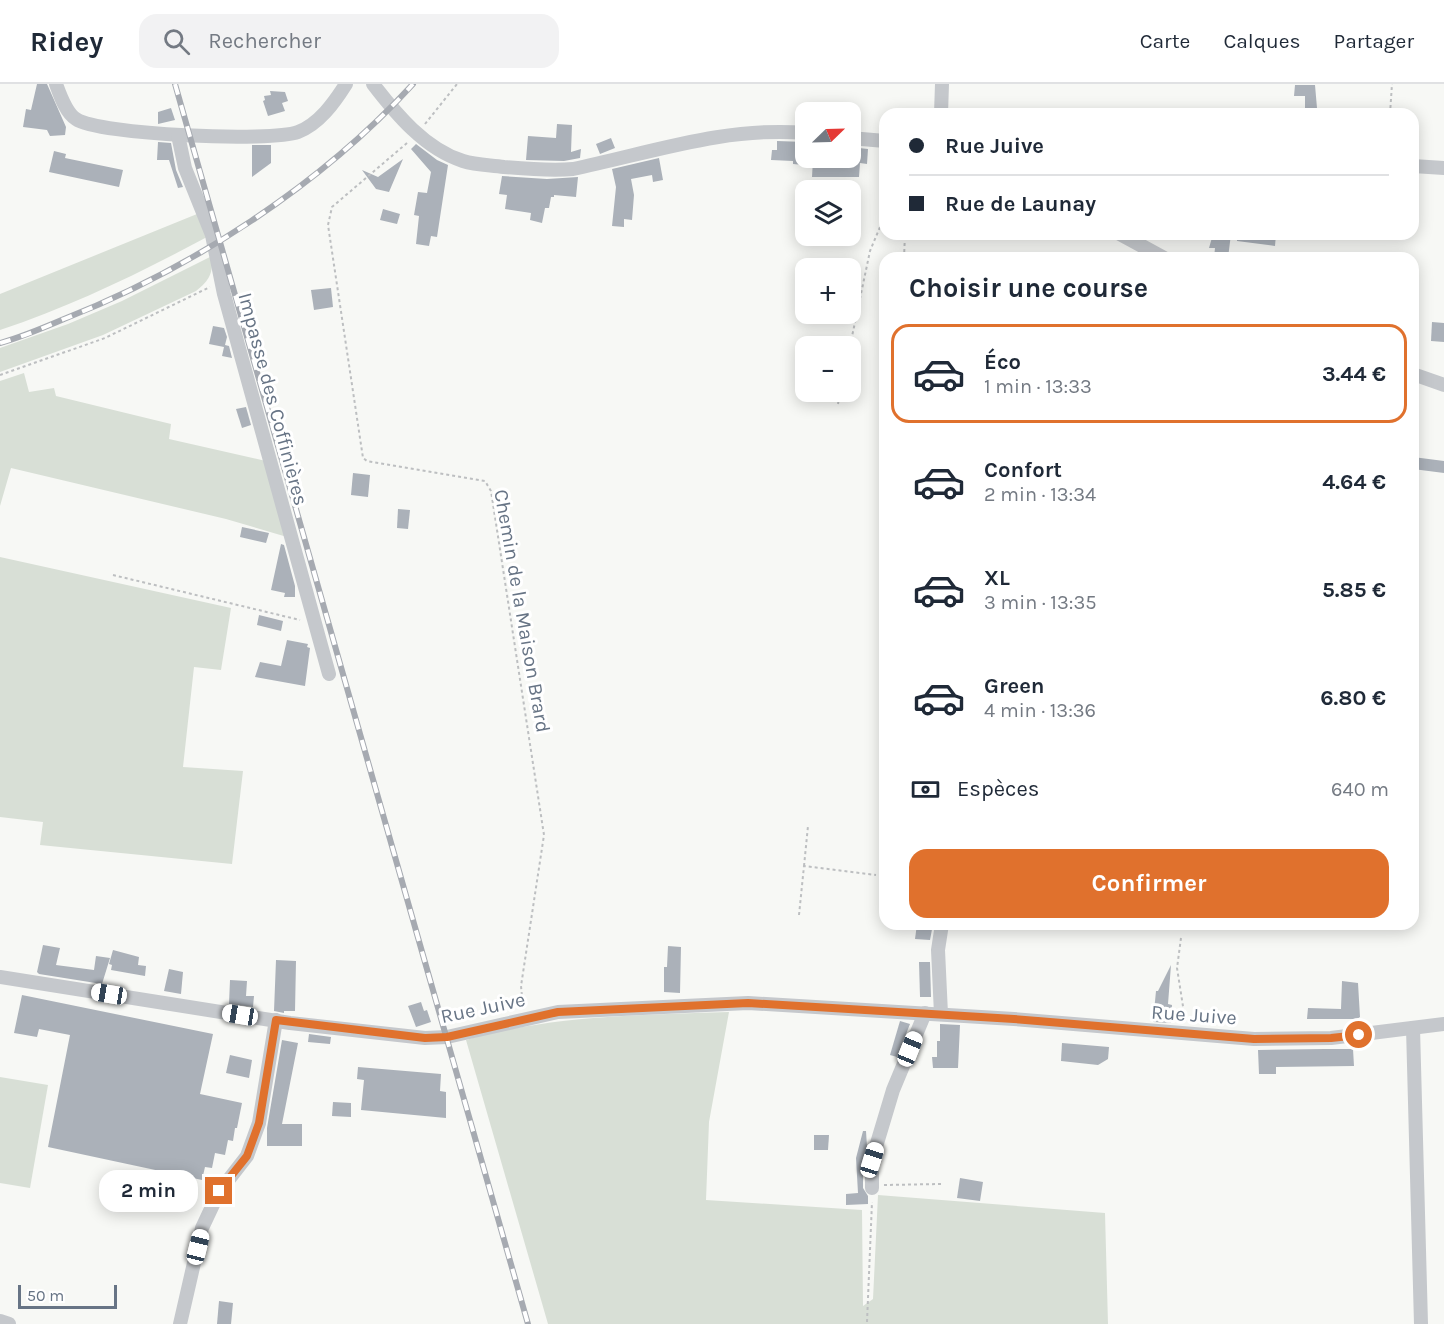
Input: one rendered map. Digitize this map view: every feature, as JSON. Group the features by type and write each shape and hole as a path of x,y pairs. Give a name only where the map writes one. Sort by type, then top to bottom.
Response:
{"street":[{"path":"56,84 68,110 76,120 156,135 291,134 320,118 346,84"},
{"path":"373,84 418,133 435,147 463,161 553,171 573,169 730,134 763,131 795,132"},
{"path":"941,108 942,84"},
{"name":"Impasse des Coffinières","path":"178,135 185,168 212,235 220,280 329,674"},
{"path":"861,139 879,140"},
{"path":"1419,166 1444,168"},
{"path":"1131,240 1153,252"},
{"path":"1419,376 1444,385"},
{"path":"941,930 939,950 941,1014"},
{"name":"Rue Juive","path":"0,977 276,1020 425,1038 447,1037 524,1019 583,1010 685,1008 748,1003 941,1014 1254,1039 1331,1038 1444,1024"},
{"path":"872,1185 872,1160 890,1100 925,1013"},
{"path":"180,1324 202,1228 219,1191 247,1156 259,1123 276,1020"},
{"path":"1413,1028 1421,1324"},
{"path":"0,1322 9,1324"}],"path":[{"path":"418,133 457,84"},
{"path":"1390,108 1392,84"},
{"name":"Chemin de la Maison Brard","path":"418,133 333,207 328,225 363,458 485,482 491,491 544,835 521,986 524,1019"},
{"path":"852,336 870,251 879,229"},
{"path":"0,375 105,338 220,280"},
{"path":"113,575 315,623"},
{"path":"799,915 808,826"},
{"path":"804,866 876,875"},
{"path":"1181,938 1177,968 1187,1034"},
{"path":"867,1322 872,1185 941,1184"}],"shaded area":[{"path":"197,214 207,237 105,288 0,330 0,294"},
{"path":"212,256 210,276 196,291 103,335 0,372 0,348 68,324 122,301"},
{"path":"24,373 29,392 54,388 56,396 171,424 169,439 266,461 287,537 226,519 11,468 0,506 0,381"},
{"path":"0,557 231,608 221,670 194,667 183,767 243,771 232,864 40,845 43,822 0,817"},
{"path":"729,1012 709,1122 706,1200 862,1210 863,1306 873,1299 878,1195 1105,1213 1108,1324 548,1324 466,1040 564,1021"},
{"path":"0,1077 48,1085 30,1188 0,1183"}],"building":[{"path":"37,84 47,84 66,127 65,135 50,136 47,130 23,127 26,109 31,110"},
{"path":"1295,85 1315,85 1317,108 1305,108 1305,96 1294,96"},
{"path":"270,91 285,92 288,101 282,103 285,111 268,116 263,101 264,96 271,95"},
{"path":"171,108 175,120 158,124 158,112"},
{"path":"557,124 572,125 571,152 581,149 580,158 564,161 526,160 528,136 556,138"},
{"path":"611,138 615,148 600,154 596,144"},
{"path":"777,141 795,142 795,164 793,161 771,160 772,150 777,150"},
{"path":"158,142 171,143 176,170 183,187 178,188 169,160 157,160"},
{"path":"416,144 437,160 448,165 437,237 431,236 429,246 416,244 419,216 414,215 418,192 427,193 431,172 411,149"},
{"path":"252,145 271,145 271,163 252,177"},
{"path":"861,148 868,149 867,164 861,163"},
{"path":"54,151 66,154 65,158 123,170 119,187 49,172"},
{"path":"659,158 663,180 653,182 652,175 631,179 634,195 632,220 624,219 624,227 612,226 616,187 612,169"},
{"path":"403,159 389,192 376,189 362,170 378,177"},
{"path":"812,168 860,168 859,177 812,177"},
{"path":"502,176 547,179 578,177 576,197 554,195 551,197 549,208 545,208 542,223 530,220 531,213 505,209 507,195 499,194"},
{"path":"383,209 400,214 397,224 380,220"},
{"path":"1211,240 1230,240 1229,252 1215,252 1215,248 1209,248"},
{"path":"1237,240 1276,240 1275,246"},
{"path":"331,288 333,307 314,310 311,290"},
{"path":"1432,322 1444,323 1444,342 1431,341"},
{"path":"213,326 224,328 227,337 225,345 229,346 232,358 222,356 224,347 209,344"},
{"path":"246,407 251,425 242,428 236,409"},
{"path":"1419,458 1444,461 1444,473 1419,470"},
{"path":"353,473 370,475 368,497 351,495"},
{"path":"398,509 410,510 408,529 397,528"},
{"path":"242,527 269,533 266,543 240,537"},
{"path":"281,544 284,545 295,586 295,597 284,597 285,593 271,590"},
{"path":"259,615 283,621 281,631 257,625"},
{"path":"287,640 308,644 307,647 310,648 305,686 255,677 260,662 281,666"},
{"path":"916,930 932,930 930,940 915,939"},
{"path":"43,945 60,948 56,965 94,970 96,956 110,958 102,984 39,974 37,972"},
{"path":"668,946 681,947 680,993 664,992 664,967 667,967"},
{"path":"113,950 139,957 138,965 146,966 145,976 111,970 112,965 109,964"},
{"path":"276,960 296,961 295,1011 284,1011 284,1013 274,1011"},
{"path":"919,962 930,962 931,997 920,997"},
{"path":"1171,965 1168,1004 1172,1005 1171,1023 1153,1022 1156,991"},
{"path":"169,969 183,972 181,994 164,991"},
{"path":"230,980 247,981 246,996 254,996 253,1007 229,1004"},
{"path":"1342,981 1358,983 1360,1017 1357,1019 1307,1019 1308,1008 1341,1009"},
{"path":"22,995 213,1034 200,1094 242,1103 233,1141 228,1140 225,1155 215,1153 212,1168 205,1167 202,1180 48,1147 70,1035 39,1029 37,1037 14,1033"},
{"path":"421,1002 431,1022 416,1027 408,1006"},
{"path":"900,1021 910,1024 897,1057 890,1055"},
{"path":"940,1024 960,1025 958,1068 933,1068 932,1057 937,1057"},
{"path":"309,1034 331,1037 330,1044 308,1042"},
{"path":"282,1040 298,1043 282,1124 302,1124 302,1146 267,1146 267,1128"},
{"path":"1062,1043 1109,1047 1108,1059 1098,1065 1061,1061"},
{"path":"1353,1049 1354,1066 1276,1067 1276,1074 1259,1074 1258,1050"},
{"path":"230,1055 252,1060 249,1078 226,1073"},
{"path":"358,1067 441,1074 440,1091 446,1092 446,1118 361,1110 364,1080 357,1079"},
{"path":"333,1102 351,1103 351,1117 332,1116"},
{"path":"863,1131 866,1131 867,1147 863,1160 863,1188 868,1196 868,1204 846,1205 846,1194 858,1193 856,1158"},
{"path":"814,1135 829,1135 828,1150 814,1150"},
{"path":"960,1178 983,1182 980,1201 957,1198"},
{"path":"219,1301 233,1303 231,1324 217,1324"}],"railway":[{"path":"175,84 528,1324"},
{"path":"0,343 112,299 206,249 252,221 338,156 413,84"}],"route":[{"path":"219,1191 247,1156 259,1123 276,1020 425,1038 447,1037 558,1012 685,1008 748,1003 796,1004 1014,1019 1254,1039 1331,1038 1359,1035"}]}
